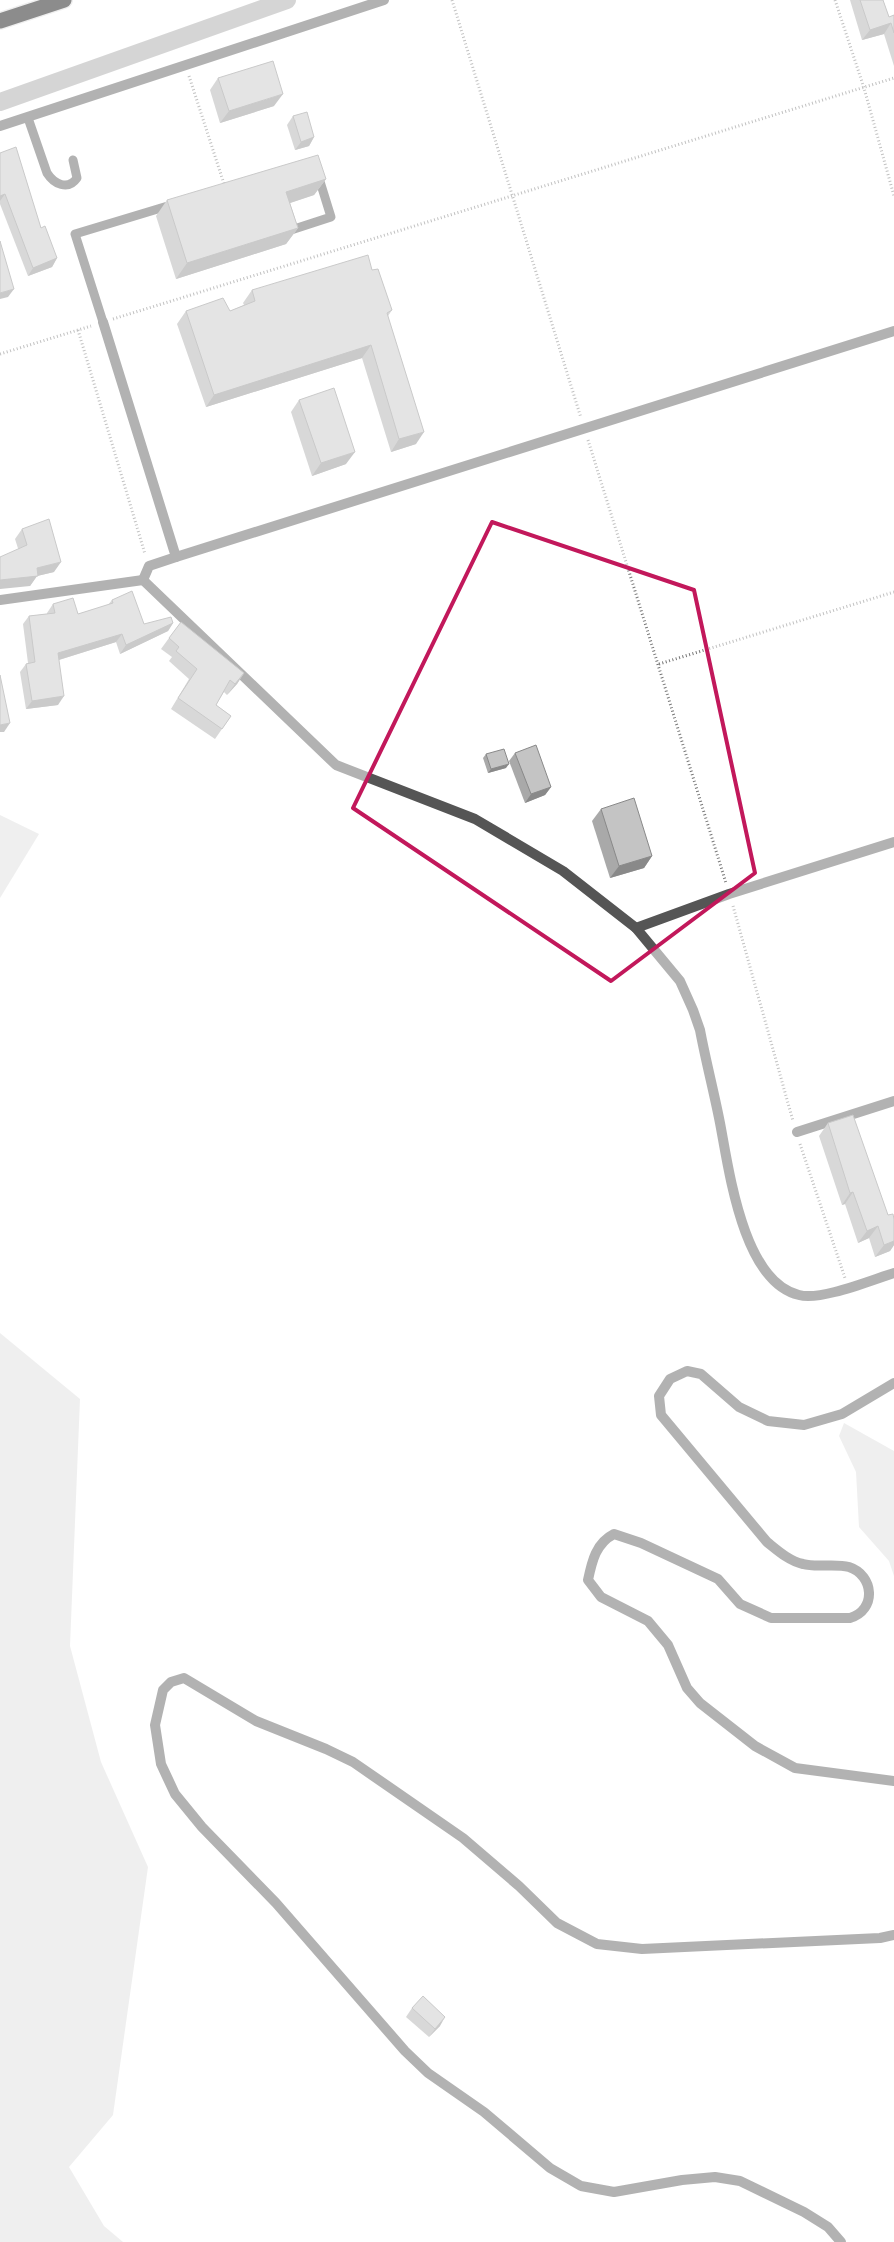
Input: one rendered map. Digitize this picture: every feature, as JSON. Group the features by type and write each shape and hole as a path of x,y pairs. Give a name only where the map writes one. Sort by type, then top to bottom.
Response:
{"highway":[{"path":"0,21 64,0"}],"street":[{"path":"0,126 384,0"},
{"path":"104,322 176,558"},
{"path":"143,580 149,566 894,331"},
{"path":"0,600 143,580"},
{"path":"143,580 336,765 475,820 563,871 636,928 680,981 693,1010 700,1030 732,1191 748,1239 766,1272 783,1289 800,1296 830,1293 894,1273"},
{"path":"636,928 729,894 894,842"},
{"path":"797,1132 894,1101"},
{"path":"894,1383 842,1414 804,1424 768,1421 739,1407 701,1374 687,1371 670,1379 658,1396 661,1415 767,1542 781,1553 802,1564 849,1567 859,1574 869,1588 869,1603 860,1615 850,1618 771,1618 740,1604 718,1579 641,1543 614,1534 604,1539 592,1558 588,1580 601,1597 648,1621 668,1646 687,1688 700,1704 755,1746 795,1768 894,1781"},
{"path":"841,2242 828,2227 804,2212 740,2181 715,2177 682,2180 614,2192 581,2186 550,2168 484,2112 428,2073 405,2051 276,1903 202,1827 174,1794 161,1764 155,1724 163,1690 171,1682 184,1678 256,1721 354,1762 463,1838 519,1886 557,1923 597,1944 642,1949 880,1938 894,1935"}],"lane":[{"path":"28,118 51,180 66,185 74,183 77,178 72,160"},
{"path":"288,231 331,217 314,162"},
{"path":"104,322 76,234 179,203"}],"path":[{"path":"452,0 584,430 659,664 729,894 797,1132 848,1287"},
{"path":"835,0 864,88 894,196"},
{"path":"186,66 226,189"},
{"path":"0,354 894,78"},
{"path":"78,330 149,566"},
{"path":"659,664 894,592"}],"highlighted area":[{"path":"492,522 694,590 755,873 611,981 353,808"}],"shaded area":[{"path":"0,815 39,834 0,898"},
{"path":"0,1333 80,1399 70,1646 101,1762 148,1867 113,2115 69,2167 104,2226 123,2242 0,2242"},
{"path":"844,1423 894,1451 894,1576 889,1561 859,1527 856,1472 839,1436"}],"building":[{"path":"860,0 883,0 889,17 894,15 894,33 891,23 870,30"},
{"path":"273,61 283,94 229,111 218,78"},
{"path":"307,112 314,137 301,142 293,116"},
{"path":"16,147 41,228 45,226 57,258 33,268 5,194 0,196 0,153"},
{"path":"318,155 326,179 286,192 298,228 187,263 167,200"},
{"path":"0,241 14,289 0,293"},
{"path":"368,255 372,270 378,269 392,310 387,313 424,432 399,439 371,345 214,395 186,311 223,298 230,311 255,301 252,290"},
{"path":"334,388 355,452 321,463 299,400"},
{"path":"49,519 61,562 37,568 38,576 0,580 0,557 27,545 22,529"},
{"path":"132,591 144,624 171,617 173,623 126,645 122,634 58,653 64,696 32,701 26,664 35,662 29,616 55,613 53,604 73,598 78,614 113,603 112,600"},
{"path":"181,622 244,673 235,684 230,680 216,705 231,716 222,729 178,698 197,669 176,651 179,647 169,638"},
{"path":"0,675 10,723 0,725"},
{"path":"536,745 551,787 531,794 515,753"},
{"path":"504,749 509,764 491,769 486,754"},
{"path":"634,798 652,856 619,866 601,809"},
{"path":"853,1115 888,1215 893,1214 894,1241 884,1245 878,1226 867,1231 853,1192 850,1193 828,1123"},
{"path":"423,1996 445,2017 435,2029 412,2008"}],"waterway":[{"path":"0,102 287,0"}]}
